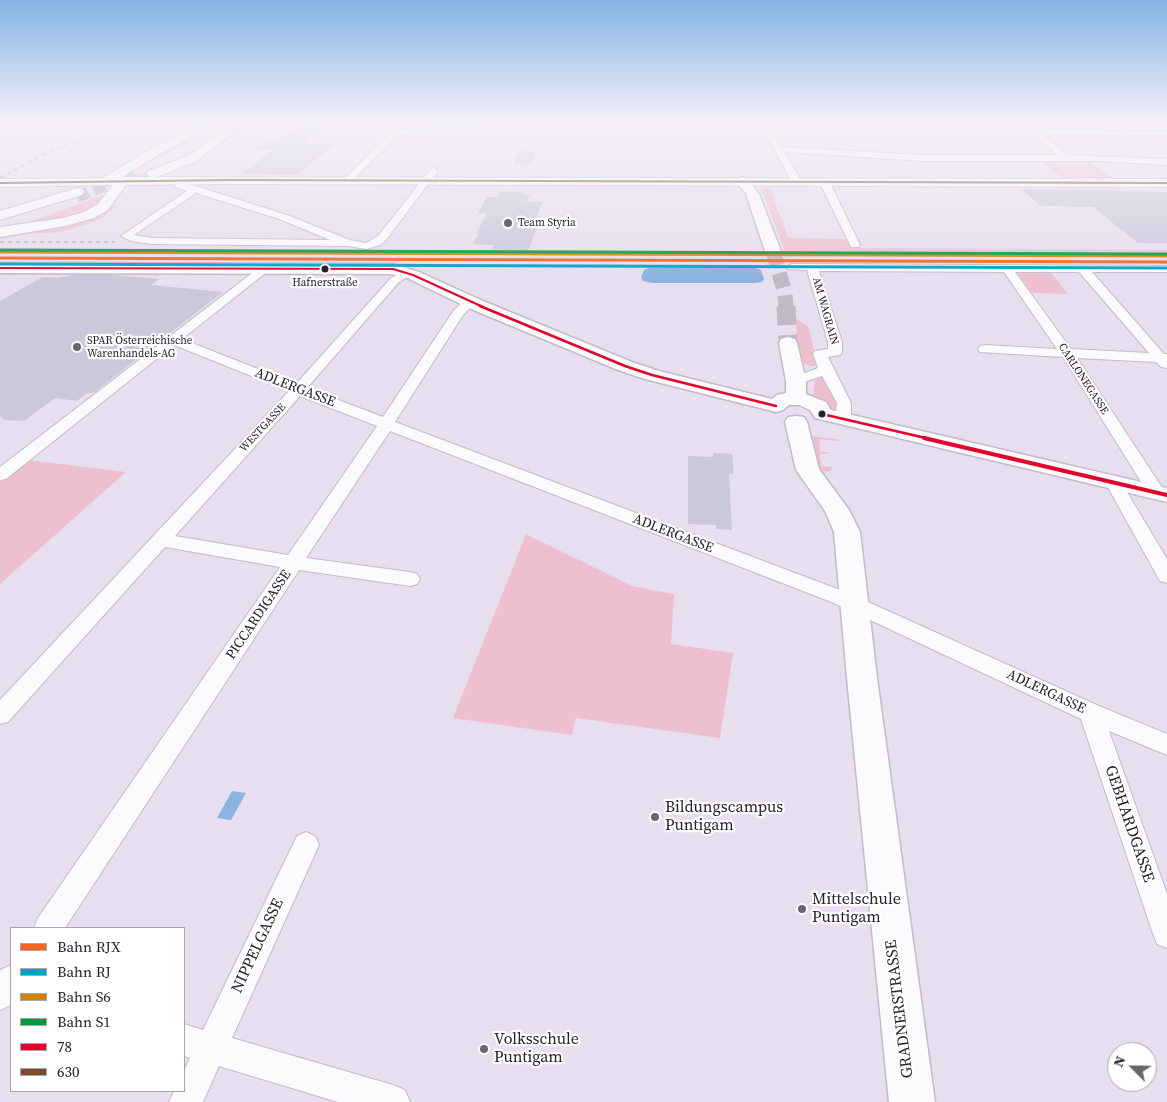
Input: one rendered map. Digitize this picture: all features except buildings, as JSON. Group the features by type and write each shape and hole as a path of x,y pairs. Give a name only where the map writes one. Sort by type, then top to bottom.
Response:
{"main road":[{"path":"0,231 65,222 89,215 103,207 134,174"},
{"path":"131,178 137,174"},
{"path":"131,178 138,174"},
{"path":"0,216 39,203 143,174"},
{"path":"0,185 157,175 160,178 180,182 429,178 826,185 1167,185"},
{"path":"131,178 180,182 347,181 429,178"},
{"path":"742,183 1167,185"},
{"path":"742,183 752,194 773,251"},
{"path":"0,185 79,192"},
{"path":"0,225 79,192"},
{"path":"0,231 79,192"},
{"path":"0,268 378,268 407,273 470,302 625,366 652,375 791,402 812,422 832,417 1162,493"},
{"name":"GRADNERSTRASSE","path":"788,343 791,402 801,448 808,470 837,510 847,532 912,1102"}],"street":[{"path":"347,181 354,174"},
{"path":"793,174 797,182"},
{"path":"196,189 126,236 135,239 152,240 348,243 367,246 376,243 429,178"},
{"path":"180,182 283,217 348,243"},
{"path":"826,185 855,245"},
{"name":"AM WAGRAIN","path":"792,267 1167,269"},
{"name":"AM WAGRAIN","path":"812,267 835,342 835,352 820,354 826,370"},
{"name":"CARLONEGASSE","path":"1007,268 1162,493"},
{"path":"1082,268 1165,360"},
{"path":"0,475 264,269"},
{"name":"WESTGASSE","path":"0,715 298,390 395,280 407,273"},
{"name":"PICCARDIGASSE","path":"49,927 294,563 458,313 470,302"},
{"name":"ADLERGASSE","path":"173,340 855,605 1091,713 1167,744"},
{"path":"985,349 1165,360"},
{"path":"791,402 826,370 844,403 832,417"},
{"path":"1113,482 1167,576"},
{"path":"160,540 294,563 410,579"},
{"name":"GEBHARDGASSE","path":"1091,713 1167,934"},
{"name":"NIPPELGASSE","path":"186,1102 197,1044 306,844"},
{"path":"0,995 10,981"},
{"path":"197,1044 393,1102"}],"shaded area":[{"path":"123,174 148,174 134,178 117,178"},
{"path":"1058,174 1108,174 1117,181 1066,181"},
{"path":"770,187 788,238 848,239 853,248 1167,250 1167,252 785,251 761,189"},
{"path":"105,196 97,207 85,214 16,227 97,197"},
{"path":"112,206 117,206 100,219 63,232 26,234 0,239 0,235 93,218"},
{"path":"1049,270 1068,294 1032,293 1016,271"},
{"path":"796,319 808,326 818,366 809,366 802,362 797,343"},
{"path":"824,376 839,399 837,412 813,394 815,380"},
{"path":"809,436 839,439 838,441 819,439 820,451 831,453 820,454 821,466 832,467 831,471 821,470 816,462"},
{"path":"28,460 126,472 0,584 0,482"},
{"path":"526,534 632,586 674,594 671,644 733,653 720,738 576,718 572,735 453,718"}],"water":[{"path":"649,268 755,268 761,270 764,279 762,282 755,283 652,283 643,281 641,277 644,270"},
{"path":"232,791 246,793 231,820 217,818"}],"tunnel":[{"path":"77,197 129,174"},
{"path":"773,251 785,294 786,307"},
{"path":"786,306 788,343"}],"railway":[{"path":"0,178 7,174"},
{"path":"0,242 115,242"}],"rail line":[{"name":"S1","path":"0,250 1167,254"},
{"name":"S6","path":"0,252 1167,256"},
{"name":"RJX","path":"0,258 1167,262"},
{"name":"RJ","path":"0,264 1167,268"}],"transit line":[{"name":"630","path":"0,183 229,180 1167,183"},
{"name":"78","path":"0,268 393,269 413,275 477,305 625,366 652,375 776,406"},
{"name":"78","path":"822,414 1167,495"}],"place":[{"name":"Team Styria","path":"508,223"},
{"name":"Hafnerstraße","path":"325,269"},
{"name":"SPAR Österreichische Warenhandels-AG","path":"77,347"},
{"name":"Bildungscampus Puntigam","path":"655,817"},
{"name":"Mittelschule Puntigam","path":"802,909"},
{"name":"Volksschule Puntigam","path":"484,1049"}]}
